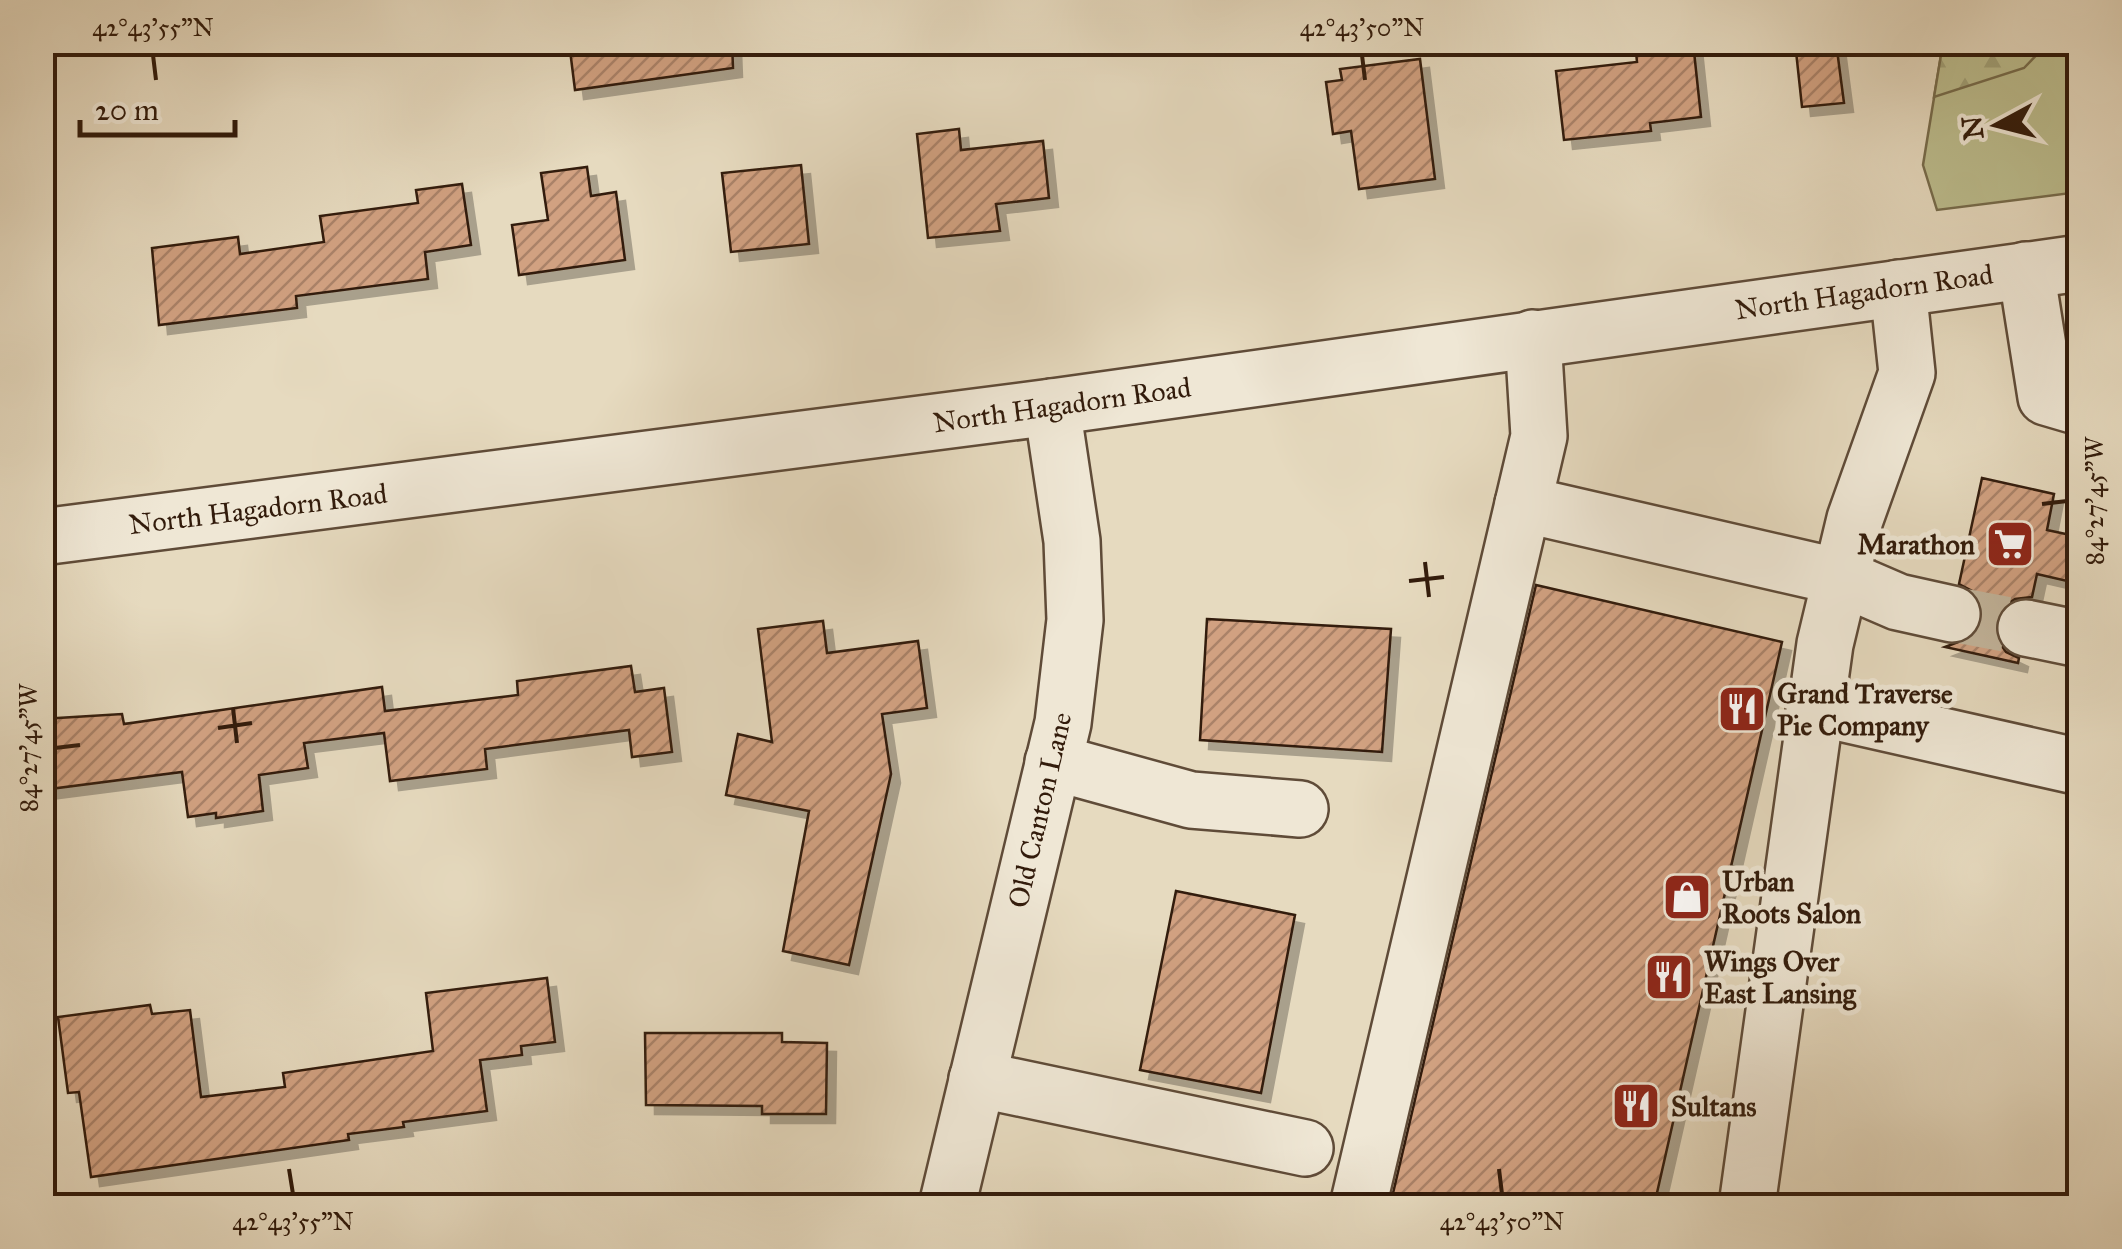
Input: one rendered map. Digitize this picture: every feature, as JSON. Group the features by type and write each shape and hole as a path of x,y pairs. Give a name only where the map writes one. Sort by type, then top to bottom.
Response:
{"street":[{"name":"North Hagadorn Road","path":"42,536 1052,407 2080,262"},
{"path":"2026,270 2046,397 2080,407"},
{"path":"1747,1206 1814,707 1854,519 1907,373 1898,288"},
{"path":"1358,1206 1540,436 1533,338"},
{"name":"Old Canton Lane","path":"947,1206 1054,762 1075,620 1072,541 1052,407"},
{"path":"1524,504 1840,577 1898,602 1952,614"},
{"path":"2026,628 2080,639"},
{"path":"1814,707 2080,767"},
{"path":"1054,762 1191,800 1300,808"},
{"path":"977,1079 1305,1148"}],"green space":[{"path":"1943,42 2048,43 2024,68 1934,97"},
{"path":"1943,43 2079,43 2079,192 1937,210 1923,165"}],"building":[{"path":"569,42 732,42 733,68 575,90"},
{"path":"1635,42 1693,42 1701,117 1650,123 1651,131 1564,140 1556,71 1637,62"},
{"path":"1795,42 1836,42 1844,103 1802,107"},
{"path":"1420,59 1435,179 1359,189 1351,131 1333,134 1326,82 1342,80 1340,69"},
{"path":"959,129 961,150 1043,141 1049,198 996,204 1000,231 928,238 917,134"},
{"path":"801,165 809,244 731,252 722,173"},
{"path":"587,167 591,196 616,192 625,260 519,275 512,225 548,220 541,173"},
{"path":"462,184 471,245 425,252 428,279 296,296 297,308 159,325 152,248 238,237 240,254 324,242 320,216 418,203 416,190"},
{"path":"1982,478 2054,494 2047,530 2080,537 2080,584 2037,574 2032,597 2015,599 2002,608 1996,621 1997,639 2006,652 2019,658 2018,663 1945,647 1974,636 1983,620 1974,592 1959,584"},
{"path":"1536,585 1782,642 1654,1206 1390,1206"},
{"path":"1207,619 1391,629 1382,752 1200,740"},
{"path":"823,621 827,653 918,641 927,708 882,714 891,774 849,965 783,951 809,811 726,795 738,734 772,742 758,629"},
{"path":"631,666 635,692 664,688 672,752 632,757 629,730 485,749 487,769 390,781 384,733 304,743 308,768 259,775 263,811 216,818 216,813 188,817 182,772 42,790 42,719 122,714 124,724 382,687 385,711 518,695 517,681"},
{"path":"1176,891 1295,915 1261,1093 1140,1070"},
{"path":"547,978 555,1042 521,1046 522,1055 480,1060 487,1111 403,1122 404,1127 348,1134 349,1140 91,1177 79,1092 68,1093 58,1017 150,1005 152,1014 190,1010 201,1097 285,1087 283,1073 433,1051 426,993"},
{"path":"645,1033 782,1033 782,1042 827,1043 826,1114 762,1114 762,1106 646,1105"}],"tunnel":[{"path":"1952,614 2026,628"}],"place":[{"name":"Marathon","path":"2010,544"},
{"name":"Grand Traverse Pie Company","path":"1742,709"},
{"name":"Urban Roots Salon","path":"1687,897"},
{"name":"Wings Over East Lansing","path":"1669,977"},
{"name":"Sultans","path":"1636,1106"}]}
